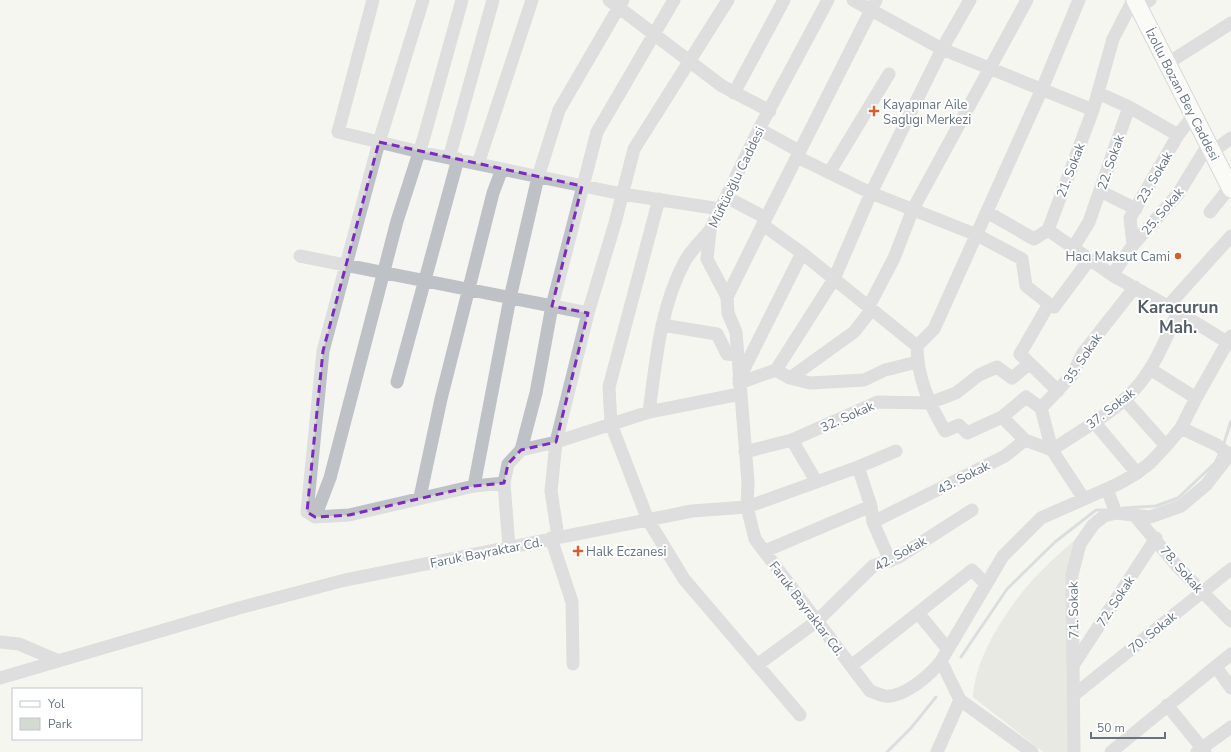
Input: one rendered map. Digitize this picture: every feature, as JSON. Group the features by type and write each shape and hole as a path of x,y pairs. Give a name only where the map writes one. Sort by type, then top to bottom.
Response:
{"main road":[{"name":"İzollu Bozan Bey Caddesi","path":"1140,2 1168,63 1230,188"}],"street":[{"path":"373,0 338,132 420,152 582,186 622,194 720,209"},
{"path":"422,0 379,142 324,351 307,512 315,516 349,515 420,497 474,486 504,483"},
{"path":"315,516 330,478 397,221 420,152 462,0"},
{"path":"397,382 425,281 493,0"},
{"path":"478,164 532,0"},
{"path":"509,547 504,483 508,464 521,450 536,393 552,306 582,186 598,132 674,0"},
{"path":"573,664 572,602 554,538 552,491 556,442 588,313 634,148 728,0"},
{"path":"734,93 784,0"},
{"name":"Müftüoğlu Caddesi","path":"747,507 748,482 739,386 736,332 728,313 727,297 707,259 710,230 759,129 770,111 828,0"},
{"path":"853,0 873,5 942,49 1093,110"},
{"path":"521,450 556,442 649,412 739,386 776,370 834,280 871,193 942,49 970,0"},
{"path":"790,378 854,332 870,308 894,258 913,209 1027,0"},
{"path":"1079,0 1042,89 934,329 917,346 917,362 929,403 945,431 959,425 967,433 1002,417 1026,397 1041,408 1052,450 1084,499"},
{"path":"474,486 510,298 538,177 559,110 617,2 722,86 770,111"},
{"name":"21. Sokak","path":"1048,230 1093,110 1113,39 1140,2"},
{"path":"727,297 873,5"},
{"path":"1168,63 1231,23"},
{"path":"829,173 889,74"},
{"path":"1098,92 1129,107 1178,136"},
{"name":"22. Sokak","path":"1073,248 1089,222 1129,107"},
{"name":"23. Sokak","path":"1133,246 1130,218 1178,136 1194,115"},
{"path":"759,129 829,173 871,193 977,235 1022,258"},
{"path":"1210,149 1231,138"},
{"name":"25. Sokak","path":"1112,275 1133,246 1178,194 1210,149"},
{"path":"420,497 441,399 468,290 493,193 502,169"},
{"path":"1210,212 1230,188"},
{"path":"1100,191 1136,209"},
{"path":"726,197 764,221 834,280 917,346"},
{"path":"659,199 609,387 611,424 648,520 684,579 800,715"},
{"path":"987,212 1034,239"},
{"path":"649,412 662,325 672,288 686,259 710,230"},
{"path":"1089,260 1054,307 1026,286 1022,258 1034,239 1048,230 1112,275 1229,339"},
{"name":"37. Sokak","path":"1052,450 1094,422 1135,390 1150,369 1173,309 1231,236"},
{"path":"739,386 802,252"},
{"path":"300,256 588,313"},
{"name":"35. Sokak","path":"1041,408 1072,375 1083,353 1134,287"},
{"path":"1049,304 1020,354 1058,391"},
{"path":"662,325 717,334 727,354 737,355"},
{"name":"Faruk Bayraktar Cd.","path":"0,678 239,608 345,580 692,511 747,507 755,539 870,691 885,696 906,691 931,674 941,661 947,648 1003,556 1041,518 1084,499 1112,502 1137,473 1150,463 1166,446 1181,428 1229,339"},
{"path":"776,370 790,378 810,383 864,380 885,370 917,362"},
{"path":"929,403 956,393 979,376 997,367 1012,378 1029,364"},
{"path":"1150,369 1196,398"},
{"path":"1124,399 1166,446"},
{"name":"32. Sokak","path":"746,452 792,440 878,402 929,403"},
{"path":"1002,417 1025,440 1052,450"},
{"path":"1094,422 1137,473"},
{"path":"1112,502 1136,516 1150,517 1181,506 1206,485 1227,453 1181,428"},
{"path":"792,440 816,481"},
{"name":"43. Sokak","path":"873,522 1005,456 1025,440"},
{"path":"747,507 858,467 896,451"},
{"path":"858,467 871,506 873,522 890,561"},
{"name":"71. Sokak","path":"1074,752 1072,575 1080,544 1093,525 1104,516 1112,502"},
{"path":"765,551 871,506"},
{"name":"42. Sokak","path":"757,665 817,621 874,566 890,561 972,510"},
{"name":"78. Sokak","path":"1136,516 1178,566 1231,621"},
{"name":"72. Sokak","path":"1074,664 1156,538"},
{"name":"70. Sokak","path":"1074,695 1201,591 1231,569"},
{"path":"851,666 972,570 986,584"},
{"path":"918,613 947,648"},
{"path":"0,642 19,644 59,661"},
{"path":"1111,752 1231,654"},
{"path":"941,661 960,700 1032,752"},
{"path":"1216,667 1231,688"},
{"path":"937,752 960,700"},
{"path":"1167,705 1201,751 1231,727"}],"highlighted area":[{"path":"379,142 582,186 552,306 588,313 556,442 521,450 508,464 504,483 474,486 349,515 315,517 307,512 323,351"}],"green space":[{"path":"1077,538 1078,540 1067,570 1069,752 1043,752 973,697 975,682 985,651 1020,595 1035,577"}],"waterway":[{"path":"1223,446 1231,421"},
{"path":"1123,508 1156,506 1178,498 1215,463 1221,451"},
{"path":"961,657 1007,589 1055,542 1096,510 1106,510"},
{"path":"887,752 911,728 936,697"}],"place":[{"name":"Kayapınar Aile Saglıgı Merkezi","path":"874,111"},
{"name":"Hacı Maksut Cami","path":"1178,256"},
{"name":"Halk Eczanesi","path":"578,551"}],"district":[{"name":"Karacurun Mah.","path":"1178,317"}]}
